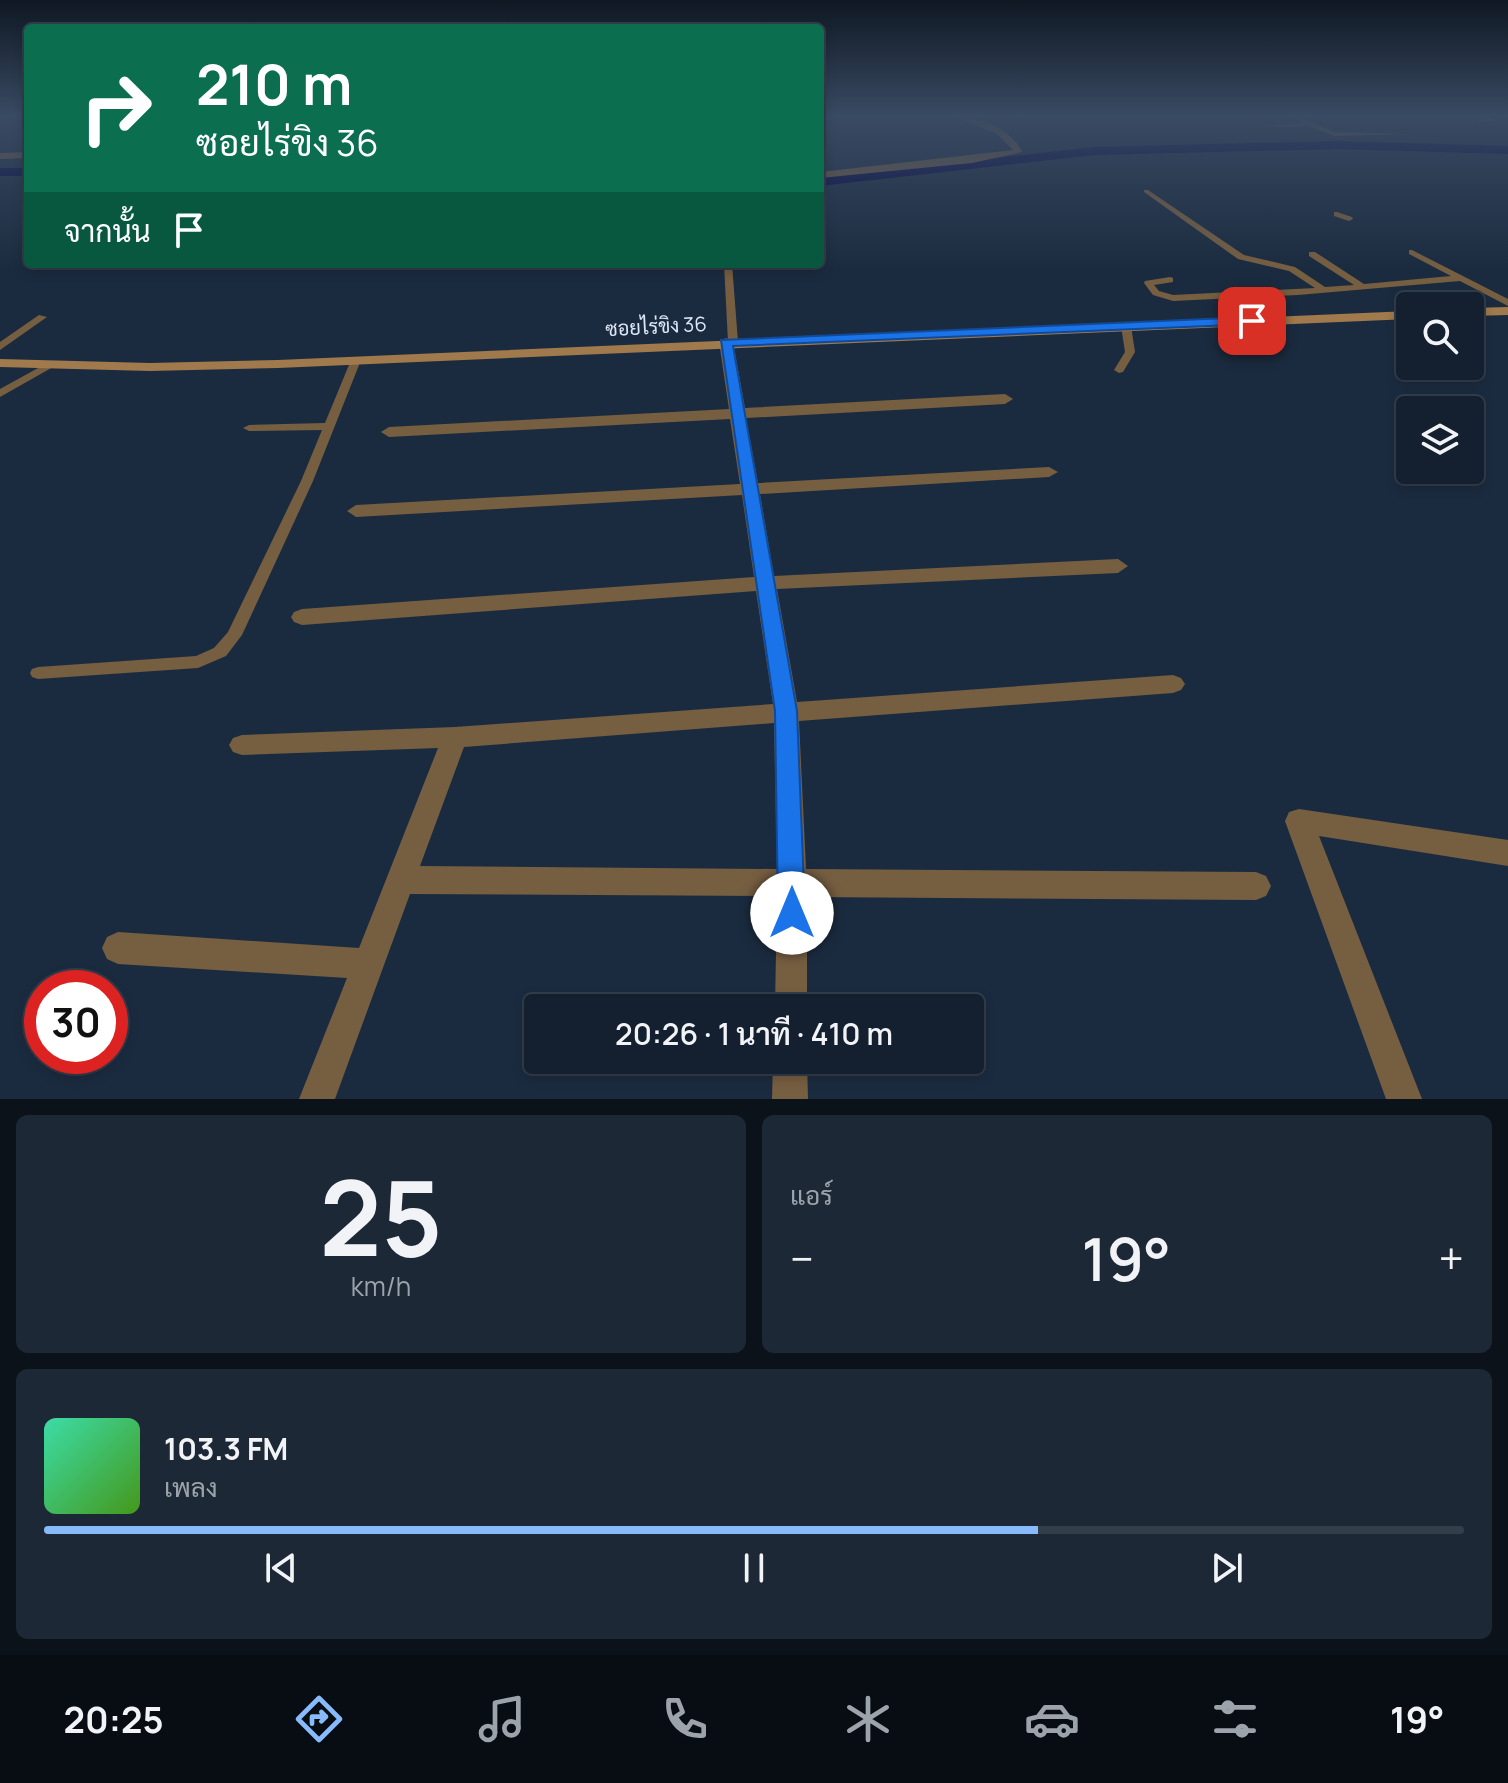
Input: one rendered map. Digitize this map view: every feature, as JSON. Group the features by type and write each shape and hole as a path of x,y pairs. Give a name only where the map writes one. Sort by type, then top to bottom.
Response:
{"street":[{"path":"824,175 908,166"},
{"path":"1484,312 1508,311"},
{"name":"ซอยไร่ขิง 36","path":"0,363 150,367 356,360 1396,316"},
{"path":"729,342 786,711 792,881 791,994"},
{"path":"389,432 1005,399"},
{"path":"356,511 1049,472"},
{"path":"302,617 765,583 1118,566"},
{"path":"242,745 455,737 1173,684"},
{"path":"317,1099 455,737"},
{"path":"1404,1099 1299,821 1508,853"},
{"path":"400,880 1256,886"},
{"path":"118,948 369,964"},
{"path":"790,1074 790,1099"}],"lane":[{"path":"1146,191 1241,257 1292,269 1324,290"},
{"path":"1337,214 1349,219"},
{"path":"1412,252 1508,303"},
{"path":"1312,254 1361,285"},
{"path":"728,268 729,342"},
{"path":"1170,280 1148,283 1156,293 1173,298 1324,290 1461,278"},
{"path":"0,347 42,317"},
{"path":"1119,370 1130,352 1126,326"},
{"path":"38,673 198,662 220,652 240,621 307,481 356,360"},
{"path":"0,394 49,365"},
{"path":"249,428 330,426"}],"waterway":[{"path":"824,182 959,166"},
{"path":"0,172 24,172"}],"route":[{"path":"792,913 786,711 726,342 1252,321"}]}
